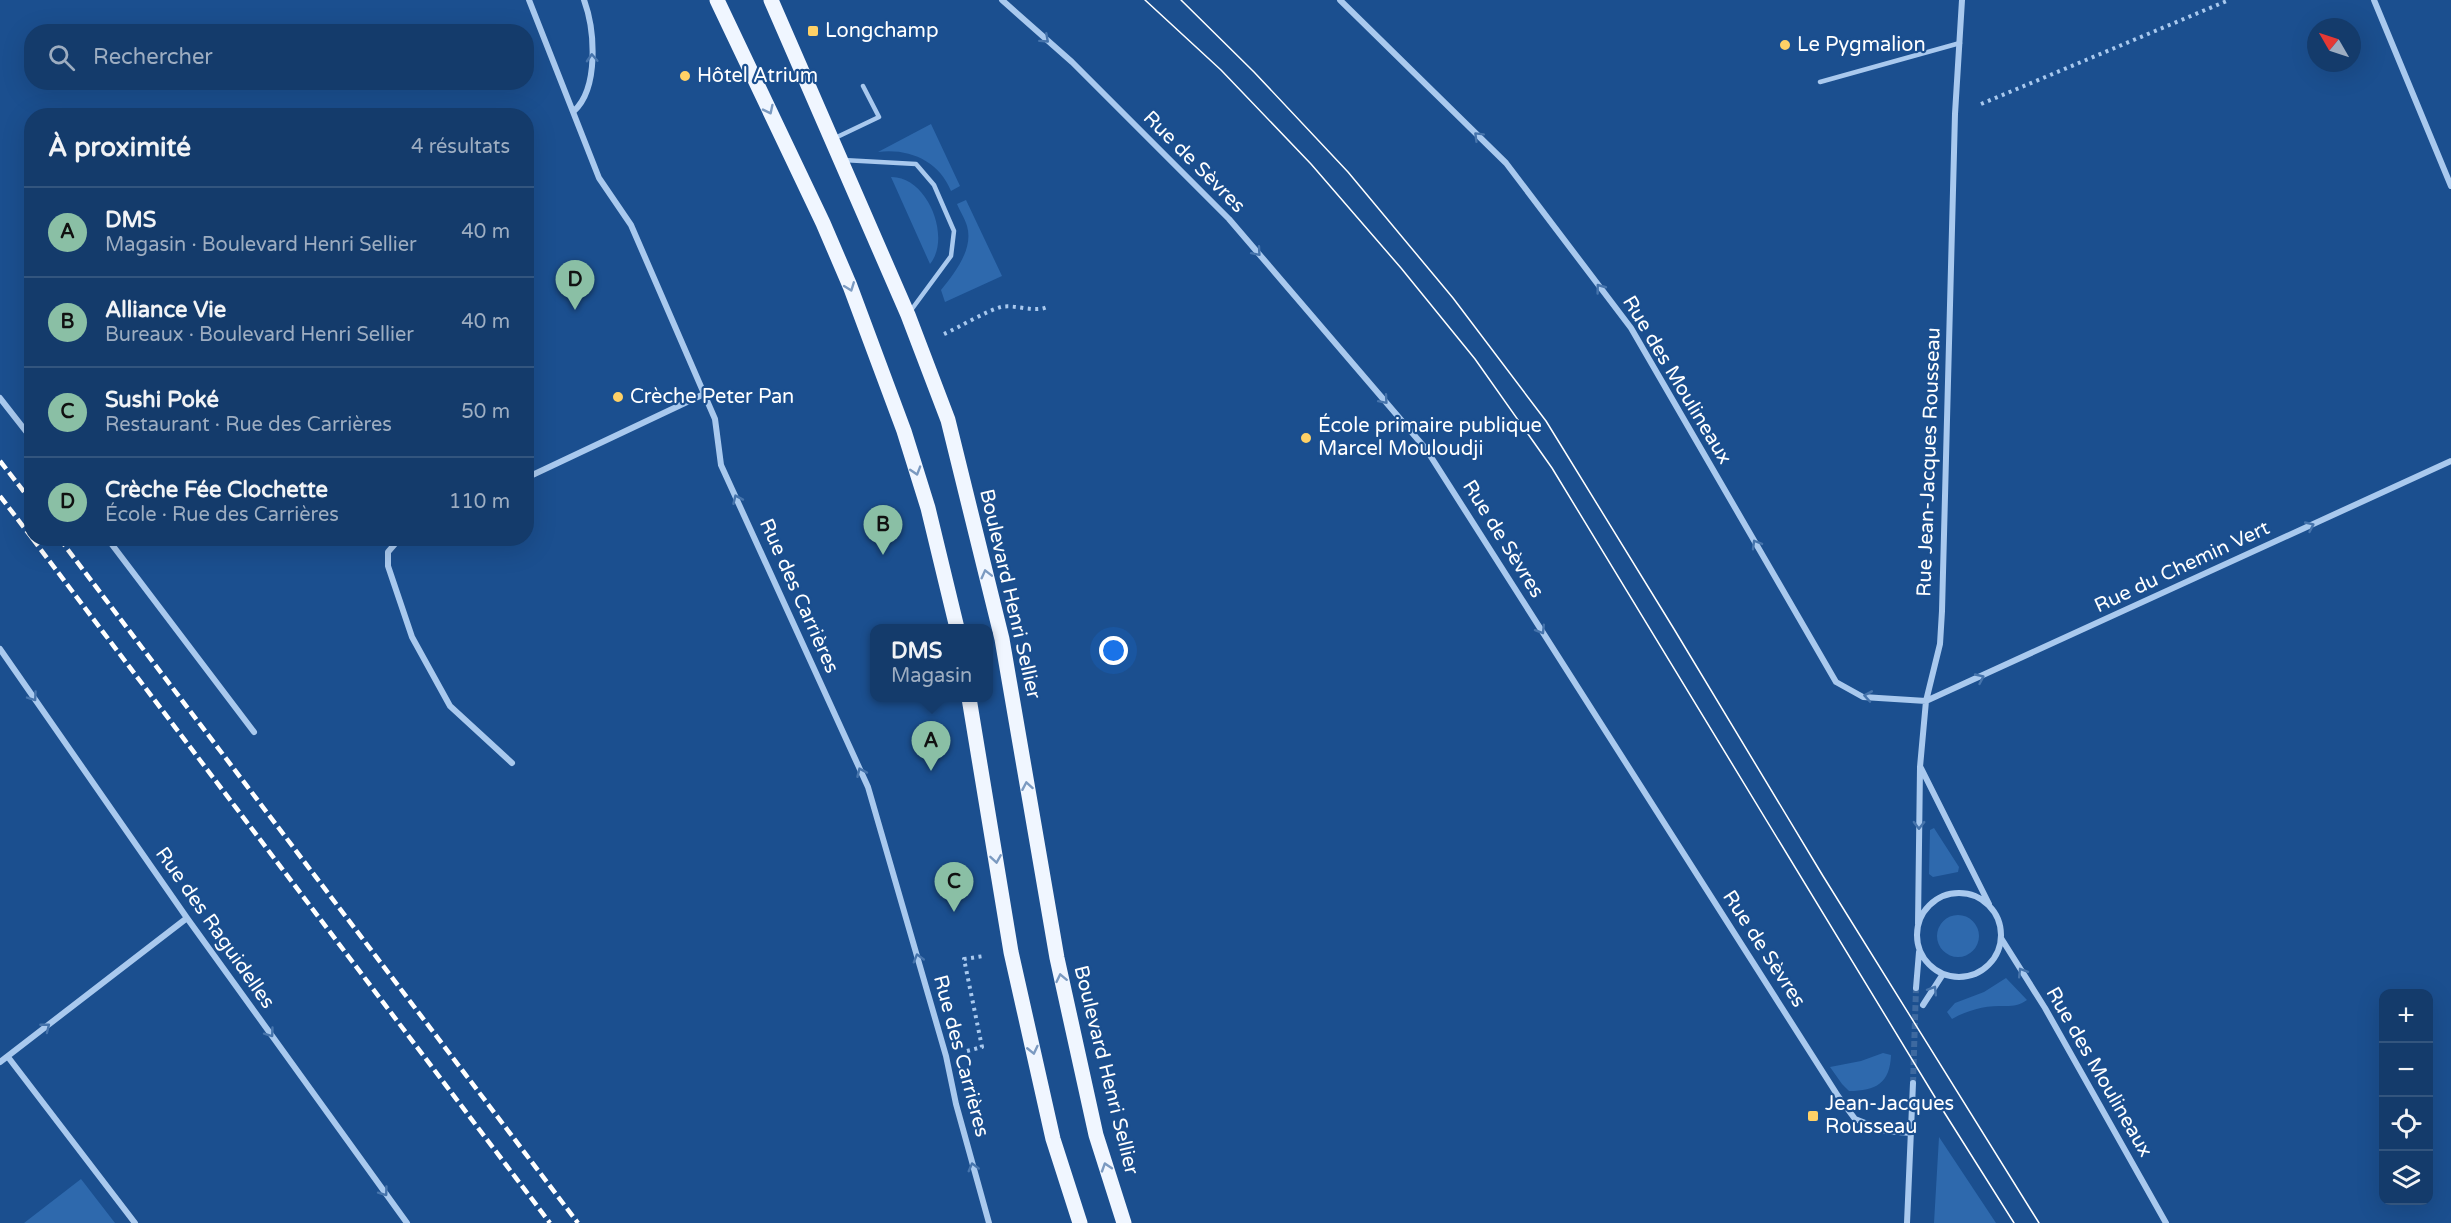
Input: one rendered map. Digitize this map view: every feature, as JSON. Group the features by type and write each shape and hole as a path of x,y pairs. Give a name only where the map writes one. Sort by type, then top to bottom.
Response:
{"main road":[{"path":"717,0 823,223 850,286 904,430 928,508 956,624"},
{"name":"Boulevard Henri Sellier","path":"771,0 908,315 948,420 1002,639 1057,958 1096,1135 1124,1223"},
{"path":"970,702 1011,952 1053,1138 1080,1223"}],"street":[{"name":"Rue des Carrières","path":"529,0 599,178 631,225 715,419 721,465 868,787 946,1056 956,1104 989,1223"},
{"path":"574,111 588,93 593,73 589,14 584,0"},
{"name":"Rue de Sèvres","path":"1002,0 1072,63 1229,219 1426,449 1838,1096 1855,1119 1886,1131 1911,1133"},
{"name":"Rue des Moulineaux","path":"1340,0 1506,164 1631,328 1836,682 1863,697 1926,701"},
{"name":"Rue Jean-Jacques Rousseau","path":"1918,924 1920,767 1926,701 1940,644 1942,610 1955,114 1962,0"},
{"path":"2374,0 2451,186"},
{"path":"534,474 704,394"},
{"path":"0,398 24,429"},
{"name":"Rue du Chemin Vert","path":"1926,701 2451,461"},
{"path":"113,546 254,732"},
{"path":"393,546 388,552 388,566 412,637 450,706 512,763"},
{"name":"Rue des Raguidelles","path":"0,649 187,918 407,1223"},
{"name":"Rue des Moulineaux","path":"1920,767 2000,926 2001,938 2045,1008 2166,1223"},
{"path":"1916,988 1919,951 1918,924 1923,912 1932,903 1955,893 1980,898 1990,907"},
{"path":"0,1062 187,918"},
{"path":"1919,951 1924,961 1942,974 1956,978 1969,977 1992,963 2001,938"},
{"path":"1923,1005 1942,974"},
{"path":"8,1057 135,1223"},
{"path":"1907,1223 1913,1083"}],"lane":[{"path":"1820,82 1960,43"},
{"path":"832,139 879,117 863,86"},
{"path":"842,160 916,164 934,185 954,231 951,256 908,315"}],"path":[{"path":"1955,114 2229,0"},
{"path":"920,345 1002,307 1024,306 1040,310 1047,307"},
{"path":"964,959 982,1047"}],"shaded area":[{"path":"931,124 960,186 951,191 939,172 922,159 901,152 878,152"},
{"path":"891,177 904,179 915,186 925,197 932,210 937,224 938,239 936,252 930,264"},
{"path":"966,200 1002,276 945,302 941,290 962,261 968,243 967,226 957,204"},
{"path":"1934,828 1959,867 1958,872 1933,877 1929,874 1930,830"},
{"path":"1958,915 1966,916 1973,921 1978,928 1978,944 1973,951 1966,956 1958,957 1950,956 1943,951 1938,944 1937,936 1938,928 1943,921 1950,916"},
{"path":"2006,978 2027,1000 2014,1006 1975,1009 1952,1019 1947,1012 1955,1003 1984,992"},
{"path":"1883,1053 1891,1055 1888,1072 1880,1084 1867,1089 1849,1091 1830,1067 1861,1061"},
{"path":"1939,1137 1996,1223 1934,1223"},
{"path":"81,1179 115,1223 24,1223"}],"tunnel":[{"path":"1913,1083 1916,988"}],"tram line":[{"path":"1145,0 1221,70 1311,164 1401,268 1475,359 1552,468 2014,1223"},
{"path":"1181,0 1254,72 1348,172 1453,298 1546,421 1823,876 2039,1223"}],"railway":[{"path":"0,461 24,492"},
{"path":"0,496 24,528"},
{"path":"38,546 550,1223"},
{"path":"65,546 578,1223"}],"place":[{"name":"Longchamp","path":"813,31"},
{"name":"Le Pygmalion","path":"1785,45"},
{"name":"Hôtel Atrium","path":"685,76"},
{"name":"Crèche Fée Clochette","path":"575,310"},
{"name":"Crèche Peter Pan","path":"618,397"},
{"name":"École primaire publique Marcel Mouloudji","path":"1306,438"},
{"name":"Alliance Vie","path":"883,555"},
{"name":"DMS","path":"931,771"},
{"name":"Sushi Poké","path":"954,912"},
{"name":"Jean-Jacques Rousseau","path":"1813,1116"}]}
